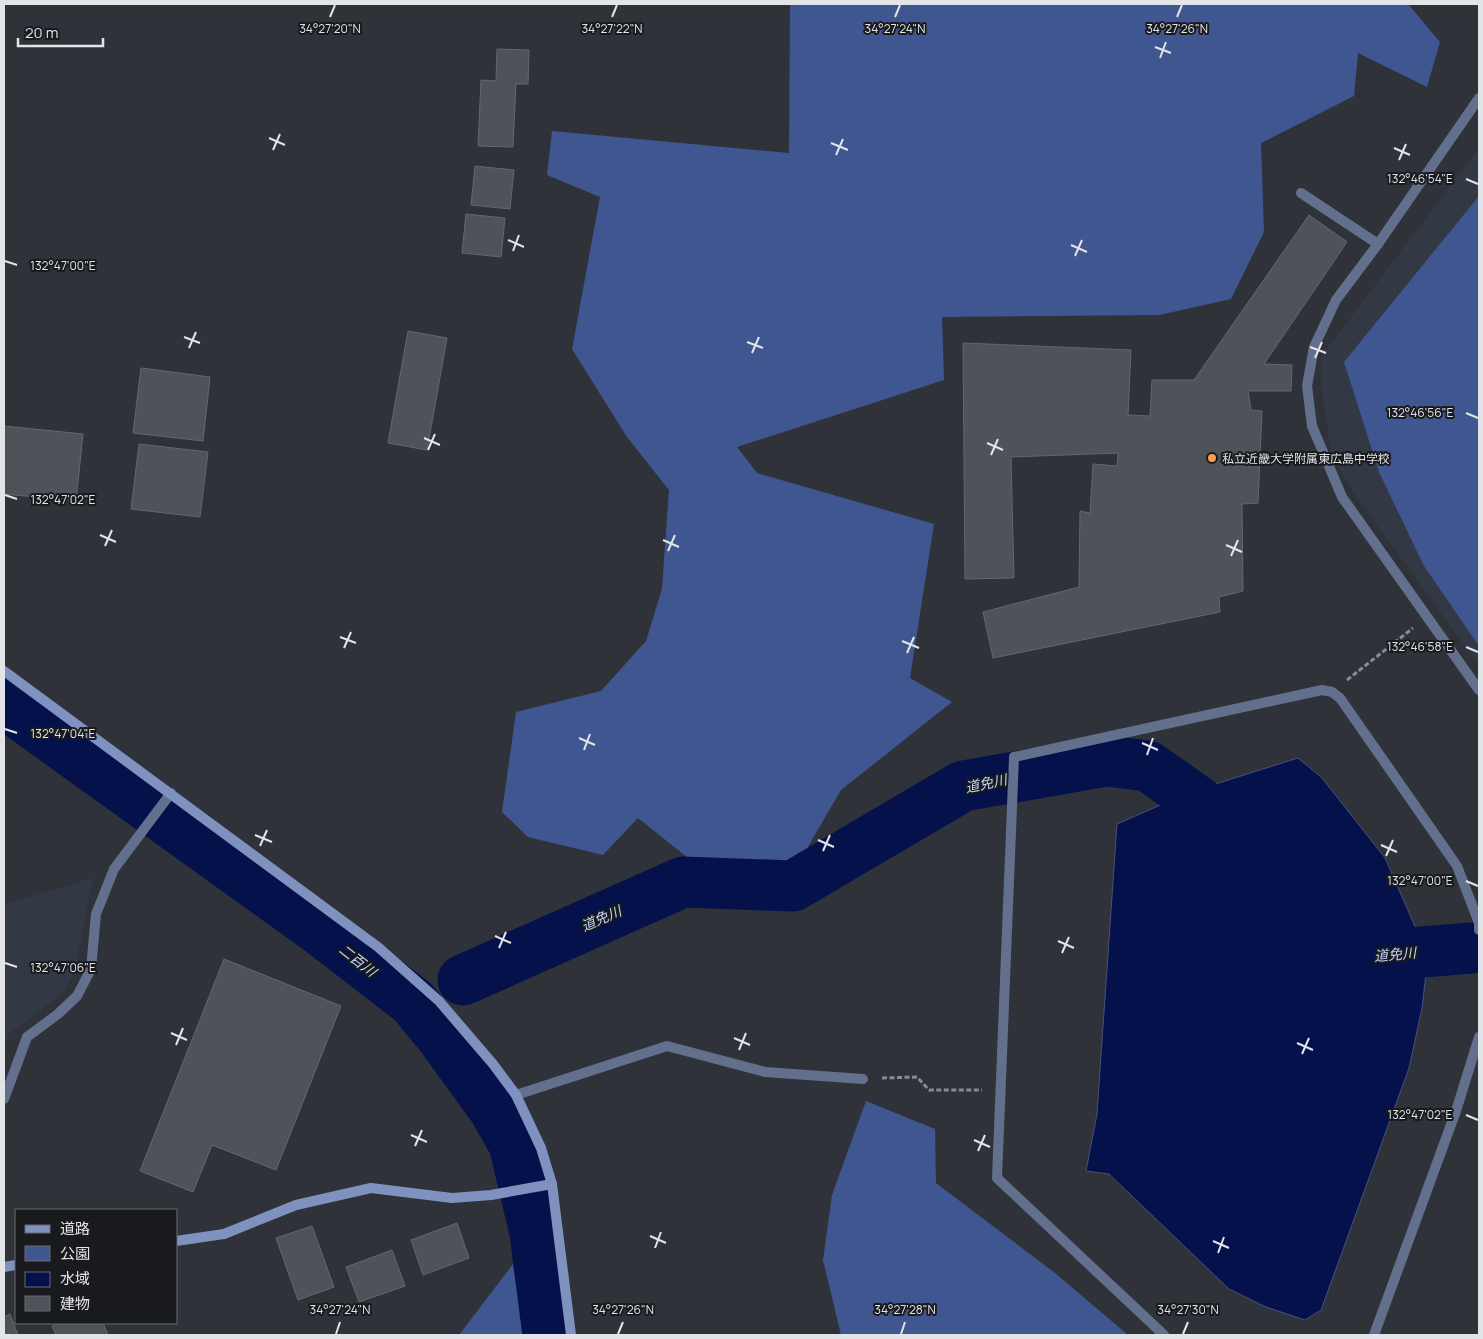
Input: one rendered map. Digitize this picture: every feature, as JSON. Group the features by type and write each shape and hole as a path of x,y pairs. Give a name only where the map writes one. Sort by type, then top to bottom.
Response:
{"street":[{"path":"1479,98 1378,244 1336,300 1314,347 1306,386 1312,426 1342,497 1479,690"},
{"path":"1301,193 1378,244"},
{"path":"4,671 378,948 433,995 494,1064 516,1095 541,1148 552,1184 571,1335"},
{"path":"1164,1335 997,1178 1014,757 1322,690 1332,692 1340,698 1457,866 1479,922 1479,930"},
{"path":"4,1099 27,1037 58,1014 77,996 91,969 96,914 114,869 171,793"},
{"path":"1374,1335 1456,1111 1479,1038"},
{"path":"516,1095 667,1046 765,1072 862,1079"},
{"path":"178,1241 224,1234 296,1205 371,1188 452,1198 491,1195 552,1184"}],"path":[{"path":"1332,692 1427,617"},
{"path":"862,1079 917,1077 929,1090 1000,1090"}],"shaded area":[{"path":"1479,148 1479,665 1353,492 1331,453 1321,385 1321,357"},
{"path":"93,878 75,970 65,991 8,1035 4,1047 4,902 5,904"}],"green space":[{"path":"790,4 1408,4 1440,42 1427,87 1358,53 1354,96 1261,143 1264,232 1231,299 1159,315 942,317 944,380 737,447 757,473 934,524 910,678 952,702 841,790 788,881 688,858 638,818 603,855 528,837 502,812 516,712 601,691 646,641 662,589 669,490 627,437 572,349 600,197 547,175 552,131 789,153"},
{"path":"1479,196 1479,646 1424,566 1379,472 1344,362"},
{"path":"866,1101 935,1129 936,1183 1055,1273 1128,1335 841,1335 823,1260 832,1195"},
{"path":"513,1264 524,1335 459,1335"}],"water":[{"path":"1298,758 1322,778 1385,858 1417,931 1427,965 1422,1008 1409,1068 1321,1310 1305,1320 1266,1307 1229,1289 1109,1174 1086,1171 1097,1114 1117,824 1165,803 1176,808 1187,793"}],"building":[{"path":"497,49 529,50 528,84 516,84 513,147 478,146 481,80 496,81"},
{"path":"475,166 514,170 510,209 471,205"},
{"path":"466,214 505,218 501,257 462,253"},
{"path":"1309,215 1347,242 1264,364 1292,365 1291,391 1248,391 1251,410 1262,411 1258,503 1242,504 1243,591 1219,597 1220,612 993,658 983,612 1079,587 1080,511 1090,513 1093,464 1117,466 1118,453 1011,457 1014,578 965,579 963,343 1131,350 1128,415 1150,416 1152,380 1194,380"},
{"path":"408,331 447,338 427,450 388,443"},
{"path":"141,368 210,377 203,441 133,433"},
{"path":"4,426 83,434 76,501 4,494"},
{"path":"139,444 208,452 200,517 131,509"},
{"path":"224,959 341,1006 276,1170 212,1145 193,1192 140,1171"},
{"path":"457,1223 469,1258 423,1275 411,1240"},
{"path":"312,1226 334,1287 298,1300 276,1238"},
{"path":"392,1250 405,1286 359,1302 346,1267"},
{"path":"10,1314 18,1335 4,1335 4,1317"},
{"path":"57,1324 103,1324 108,1335 56,1335 52,1326"}],"waterway":[{"name":"二百川","path":"4,703 324,933 413,1002 441,1036 494,1109 514,1144 535,1233 548,1335"},
{"name":"道免川","path":"463,980 683,882 793,886 963,786 1107,761 1148,766 1199,802 1224,852"},
{"name":"道免川","path":"1356,953 1361,957 1471,948"}],"place":[{"name":"私立近畿大学附属東広島中学校","path":"1212,458"}]}
